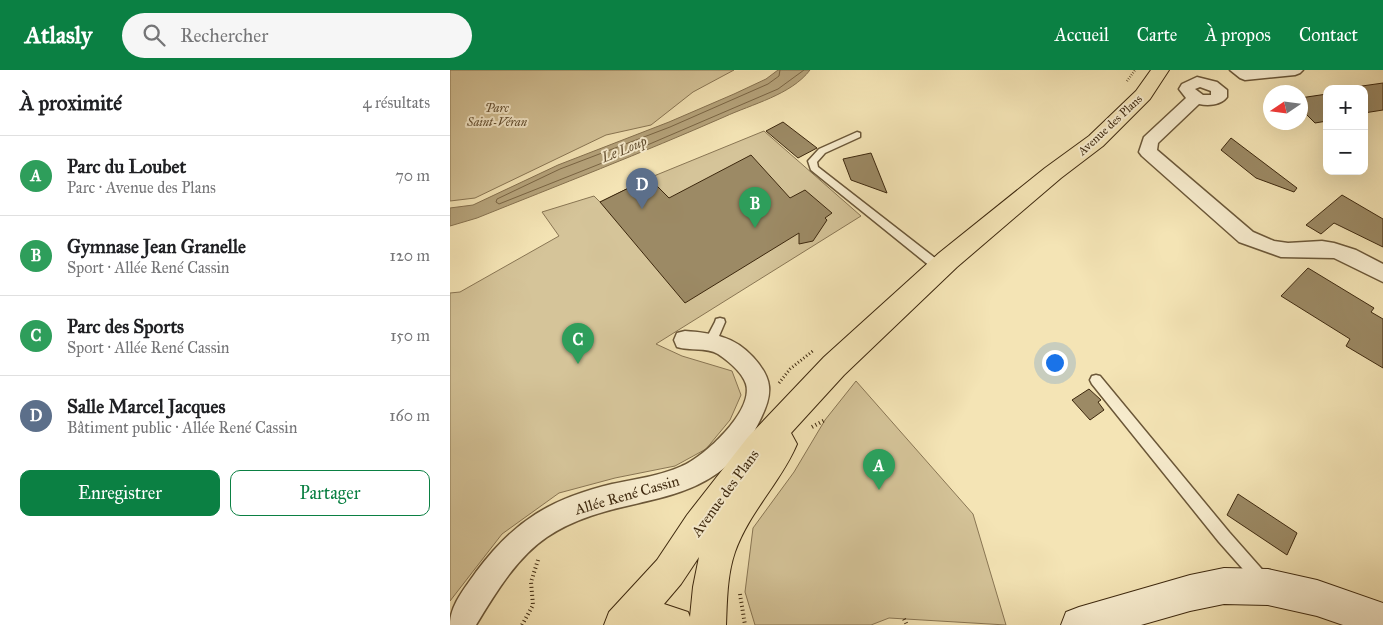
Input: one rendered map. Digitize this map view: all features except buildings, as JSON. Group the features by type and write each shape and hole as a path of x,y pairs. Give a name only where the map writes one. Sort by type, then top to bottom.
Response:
{"main road":[{"name":"Avenue des Plans","path":"1054,173 1119,107 1146,70"},
{"name":"Avenue des Plans","path":"622,625 669,572 699,527 759,447 834,366 940,268 1054,173 1096,141 1143,95 1160,70"},
{"name":"Avenue des Plans","path":"708,625 710,590 718,550 744,501 834,366"},
{"path":"622,625 649,619 676,625"}],"street":[{"path":"1295,70 1241,73 1237,81 1216,87 1220,94 1217,99 1207,101 1196,98 1150,142 1148,152 1246,237 1279,250 1325,249 1335,251 1357,259 1383,274"},
{"name":"Allée René Cassin","path":"463,624 491,575 535,530 572,510 615,495 653,490 690,477 724,454 744,427 759,396 756,377 742,360 705,335"},
{"path":"1079,625 1190,593 1224,586 1268,587 1316,598 1383,620"}],"lane":[{"path":"857,135 822,151 812,161 814,168 940,268"},
{"path":"1096,380 1224,537 1268,587"}],"path":[{"path":"811,423 805,431 825,420"},
{"path":"739,586 745,625"},
{"path":"522,625 533,605"},
{"path":"904,618 907,625"}],"green space":[{"name":"Parc Saint-Véran","path":"450,70 734,70 693,92 651,125 606,135 475,198 450,201"},
{"path":"764,131 861,216 656,344 682,356 732,371 741,395 730,420 706,449 675,466 615,478 559,493 502,534 450,601 450,293 460,292 559,236 542,212 594,196 600,202 649,178"},
{"path":"856,381 973,514 1006,625 889,618 871,625 755,625 745,592 753,528 794,472 825,420"}],"water":[{"name":"Le Loup","path":"778,70 810,70 792,86 770,98 570,181 477,218 450,226 450,208 473,205 558,165 669,122 734,94 766,79"}],"place":[{"name":"Salle Marcel Jacques","path":"642,209"},
{"name":"Gymnase Jean Granelle","path":"755,228"},
{"name":"Parc des Sports","path":"578,364"},
{"name":"Parc du Loubet","path":"879,490"}]}
